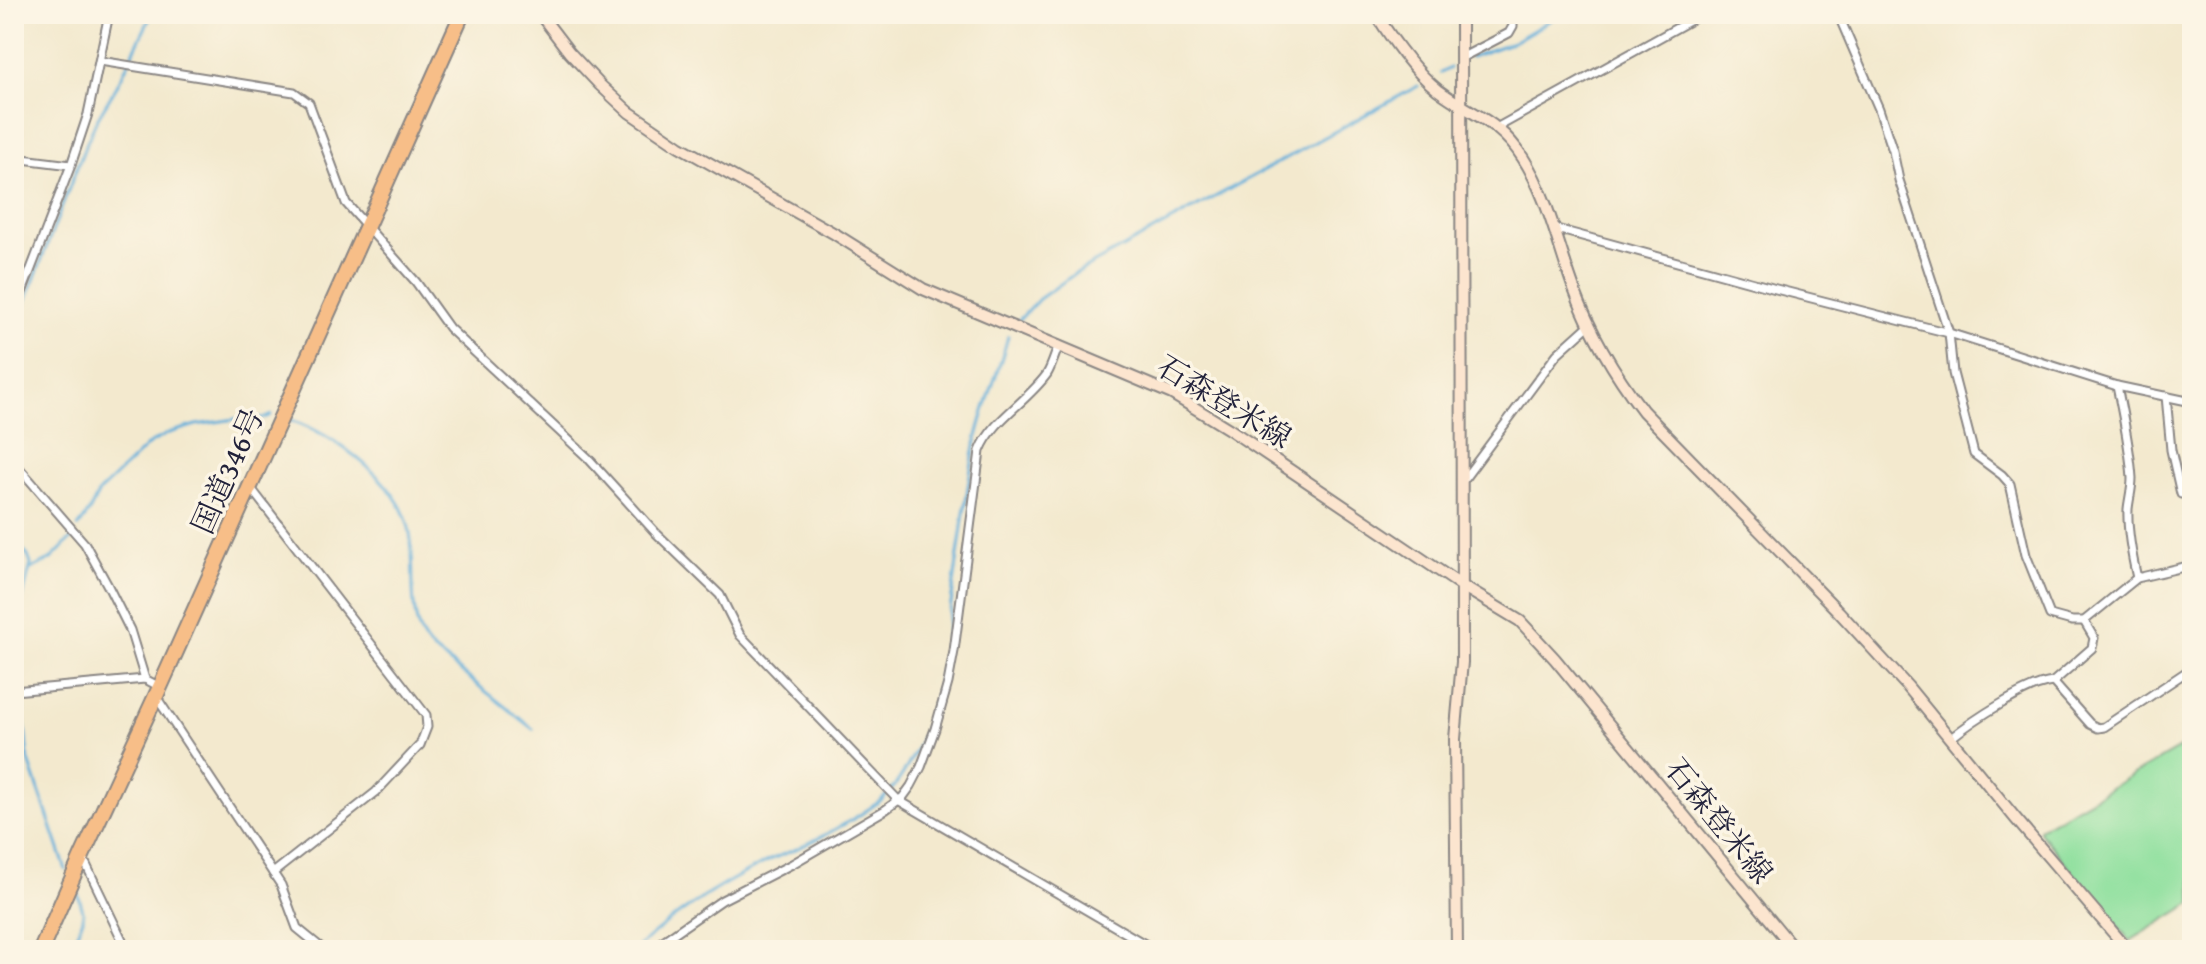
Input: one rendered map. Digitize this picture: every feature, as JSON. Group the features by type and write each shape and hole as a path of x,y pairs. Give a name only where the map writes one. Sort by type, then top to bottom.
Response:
{"highway":[{"name":"国道346号","path":"41,950 462,14"}],"street":[{"path":"14,313 88,114 109,14"},
{"name":"石森登米線","path":"540,14 600,85 629,112 679,146 822,227 923,289 1172,394 1520,621 1795,950"},
{"path":"1376,14 1429,83 1498,127 1514,144 1529,168 1588,326 1617,376 1643,411 1908,687 2128,950"},
{"path":"1457,950 1455,739 1462,662 1461,14"},
{"path":"1461,58 1509,33 1513,26 1513,14"},
{"path":"1498,127 1702,14"},
{"path":"1721,14 1738,20 1749,14"},
{"path":"1838,14 1879,109 1893,151 1949,333 1956,385 1974,454 2010,484 2026,555 2050,615 2084,621 2137,578 2192,565"},
{"path":"100,61 294,92 309,103 346,203 416,282 449,328 588,458 656,533 720,595 740,635 896,798 1155,950"},
{"path":"14,158 71,165"},
{"path":"1553,228 1949,333 2117,386 2192,402"},
{"path":"1461,483 1557,354 1588,326"},
{"path":"650,950 722,900 885,810 911,786 935,729 948,683 980,451 989,433 1048,373 1059,345"},
{"path":"2117,386 2129,453 2132,482 2129,528 2137,578"},
{"path":"2166,396 2171,450 2181,494 2192,492"},
{"path":"14,462 85,544 130,630 145,679 158,692 231,813 281,885 297,928 324,950"},
{"path":"250,486 426,715 427,727 420,745 376,792 273,873"},
{"path":"1951,738 2017,695 2045,682 2053,682 2092,648 2094,638 2084,621"},
{"path":"2053,682 2090,724 2098,728 2126,713 2192,668"},
{"path":"14,691 145,679"},
{"path":"82,856 127,950"}],"green space":[{"path":"2192,741 2192,903 2130,941 2039,829"}],"waterway":[{"path":"14,332 97,119 117,86 152,14"},
{"path":"1471,57 1513,42 1561,14"},
{"path":"1441,73 1450,68"},
{"path":"1018,321 1039,299 1076,273 1418,86"},
{"path":"635,950 694,903 727,883 865,812 889,793 905,771 919,745 934,702 975,446 1008,336"},
{"path":"78,527 99,492 149,444 169,433 196,425 271,415"},
{"path":"291,420 344,448 392,493 403,510 409,528 415,614 423,637 430,647 533,729"},
{"path":"31,569 50,560 73,537"},
{"path":"14,539 31,564 17,621 16,642 28,758 66,870"},
{"path":"75,950 75,937 83,919 78,894"}]}
